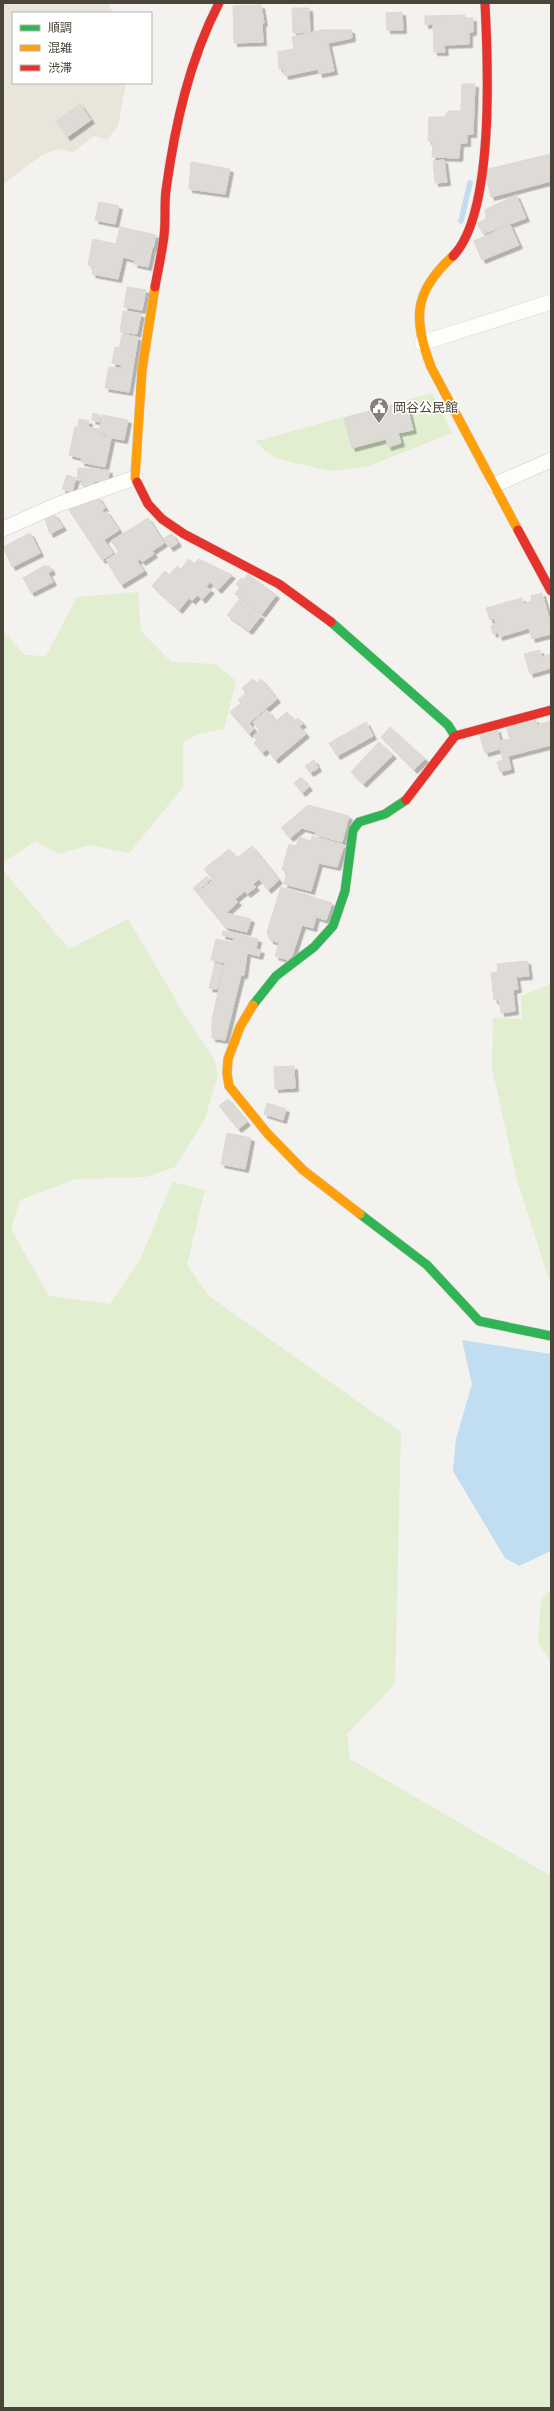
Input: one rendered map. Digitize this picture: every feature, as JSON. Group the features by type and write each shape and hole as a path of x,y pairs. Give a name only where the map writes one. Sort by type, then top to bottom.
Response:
{"street":[{"path":"219,3 204,32 189,75 175,136 166,192 164,235 142,370 135,478 148,504 162,519 184,534 229,559 266,575 346,633 448,726 455,736"},
{"path":"485,3 488,62 484,156 476,205 463,242 457,252 438,270 427,285 419,301 418,313 422,343 431,367 551,591"},
{"path":"422,343 551,302"},
{"path":"494,485 551,460"},
{"path":"3,529 59,504 135,478"},
{"path":"551,710 455,736 406,800 385,814 359,822 353,830 343,899 334,925 322,941 277,974 265,988 236,1036 226,1065 226,1078 229,1086 268,1133 303,1170 423,1261 479,1321 551,1336"}],"shaded area":[{"path":"3,3 108,3 112,12 12,12 12,84 126,84 118,126 107,140 94,136 73,152 58,149 42,155 3,184"}],"green space":[{"path":"432,393 452,433 366,467 330,471 278,459 265,451 256,441"},
{"path":"138,592 141,631 171,662 215,664 236,681 224,729 199,734 183,742 183,787 129,853 90,845 59,854 35,841 3,863 3,631 25,655 46,656 77,597"},
{"path":"3,870 69,949 128,919 187,1019 214,1059 218,1076 204,1121 175,1167 146,1177 76,1179 20,1200 11,1229 49,1296 110,1304 141,1258 172,1182 205,1190 187,1265 209,1296 401,1432 395,1684 347,1734 350,1759 551,1876 551,2408 3,2408"},
{"path":"551,984 551,1286 517,1180 492,1068 493,1018 522,1019 521,996"},
{"path":"551,1590 551,1661 538,1643 541,1600"}],"water":[{"path":"462,1340 551,1354 551,1551 519,1566 505,1558 453,1471 456,1439 472,1384"}],"building":[{"path":"261,5 264,23 262,23 263,42 234,43 233,6"},
{"path":"292,8 309,8 310,32 293,33"},
{"path":"402,12 403,30 387,30 386,13"},
{"path":"465,15 465,18 473,18 473,32 469,32 469,44 444,45 445,52 434,52 433,24 425,25 425,16"},
{"path":"322,30 351,30 352,38 328,43 334,71 319,74 318,69 285,76 283,68 279,69 278,52 294,49 292,37"},
{"path":"462,84 475,84 473,134 467,134 467,143 460,143 459,158 432,157 433,142 428,141 429,117 445,117 448,111 461,111"},
{"path":"80,104 91,120 67,137 56,121"},
{"path":"551,154 551,181 491,197 484,170"},
{"path":"444,160 447,182 435,183 433,161"},
{"path":"191,162 230,169 225,194 189,189"},
{"path":"516,195 526,218 483,234 477,223 486,219 485,210"},
{"path":"99,202 119,206 115,224 95,220"},
{"path":"510,225 519,245 482,260 474,241"},
{"path":"120,227 156,235 153,248 138,245 134,260 123,257 118,279 92,274 93,266 88,265 93,239 116,244"},
{"path":"138,245 152,248 148,267 134,264"},
{"path":"127,287 146,290 142,310 124,307"},
{"path":"123,311 141,314 137,334 120,332"},
{"path":"122,334 138,337 129,392 105,388 109,367 121,368 122,365 112,363 115,347 119,348"},
{"name":"岡谷公民館","path":"406,402 413,430 398,433 401,443 388,447 386,439 352,448 344,418"},
{"path":"93,413 100,415 99,422 92,420"},
{"path":"102,415 128,420 124,440 107,437 107,434 99,433"},
{"path":"79,419 89,421 88,427 99,429 98,433 111,439 105,467 81,462 82,458 69,455 75,427 78,427"},
{"path":"78,468 109,470 108,482 94,481 94,486 81,485 82,479 77,479"},
{"path":"67,475 76,478 72,492 62,489"},
{"path":"98,497 105,508 102,510 104,513 106,511 119,530 104,540 113,553 102,560 67,507"},
{"path":"54,514 63,527 50,534 45,519"},
{"path":"148,518 164,543 152,551 154,554 142,562 140,559 137,561 144,571 121,585 106,560 119,552 111,541"},
{"path":"30,533 40,553 12,567 3,547"},
{"path":"172,534 178,543 170,548 164,538"},
{"path":"189,559 194,564 199,559 232,575 218,590 210,582 206,587 211,590 202,600 198,595 192,601 189,598 179,610 152,586 165,571 169,575 177,566 181,569"},
{"path":"44,566 49,566 52,571 48,573 53,582 31,593 23,578"},
{"path":"248,574 276,595 262,614 235,594 240,587 236,584 241,578 243,580"},
{"path":"542,593 551,625 551,634 532,639 529,628 499,637 498,632 493,634 491,626 496,624 494,618 490,620 486,608 522,598 523,604 532,601 531,596"},
{"path":"239,600 261,616 249,631 227,615"},
{"path":"540,650 542,657 551,654 551,668 530,674 524,654"},
{"path":"253,679 257,683 261,679 277,699 249,723 254,729 249,734 230,712 241,703 238,700 246,693 242,688"},
{"path":"267,710 276,721 287,712 295,721 298,718 303,724 299,726 306,734 275,760 267,749 262,753 254,743 257,740 253,736 260,730 253,722"},
{"path":"535,719 537,725 551,721 551,745 508,756 511,769 500,772 497,762 503,760 500,749 485,753 479,733 497,729 500,741 510,739 506,726"},
{"path":"366,722 373,736 337,756 329,743"},
{"path":"390,727 425,759 414,770 381,737"},
{"path":"379,742 393,755 363,784 351,772"},
{"path":"314,760 318,768 310,773 305,766"},
{"path":"301,777 309,787 302,793 294,783"},
{"path":"308,805 349,816 342,842 315,835 316,832 302,828 290,838 281,828"},
{"path":"312,836 344,845 337,867 319,863 311,891 284,884 287,872 282,870 289,844 296,846 299,837 311,841"},
{"path":"252,846 279,880 268,890 259,879 253,884 256,887 247,894 245,891 235,899 238,902 226,913 251,919 247,932 225,927 197,893 213,880 204,869 229,849 237,858"},
{"path":"207,876 210,880 196,892 193,888"},
{"path":"281,887 332,903 326,920 316,917 313,928 302,925 292,956 288,960 275,956 279,943 270,940 267,932"},
{"path":"223,931 258,939 256,949 261,950 259,956 247,953 244,975 241,975 225,1040 212,1038 212,1019 225,963 211,960 216,939 233,943 234,938 222,935"},
{"path":"527,961 529,976 516,977 518,989 513,990 515,1011 501,1013 499,1000 494,1000 491,973 498,972 497,964"},
{"path":"215,963 223,965 217,989 209,988"},
{"path":"294,1066 295,1088 275,1089 274,1067"},
{"path":"228,1099 247,1122 238,1129 219,1106"},
{"path":"267,1103 286,1109 283,1120 264,1114"},
{"path":"227,1133 251,1138 245,1169 221,1164"}],"waterway":[{"path":"461,221 470,183"}],"traffic: fast":[{"path":"331,622 448,725 455,736"},
{"path":"253,1005 276,976 314,947 333,926 345,891 353,830 359,822 385,814 406,800"},
{"path":"360,1214 427,1265 479,1321 551,1336"}],"traffic: slow":[{"path":"453,256 430,282 424,294 420,307 421,334 431,367 518,530"},
{"path":"137,482 135,478 142,370 155,287"},
{"path":"253,1005 240,1027 228,1059 227,1073 229,1086 267,1133 303,1170 360,1214"}],"traffic: jam":[{"path":"155,287 164,236 166,190 179,118 191,71 208,25 219,3"},
{"path":"453,256 467,235 476,207 482,173 486,136 487,98 485,3"},
{"path":"137,482 148,504 162,519 184,534 279,584 331,622"},
{"path":"518,530 551,591"},
{"path":"406,800 455,736 551,710"}],"place":[{"name":"岡谷公民館","path":"379,424"}]}
